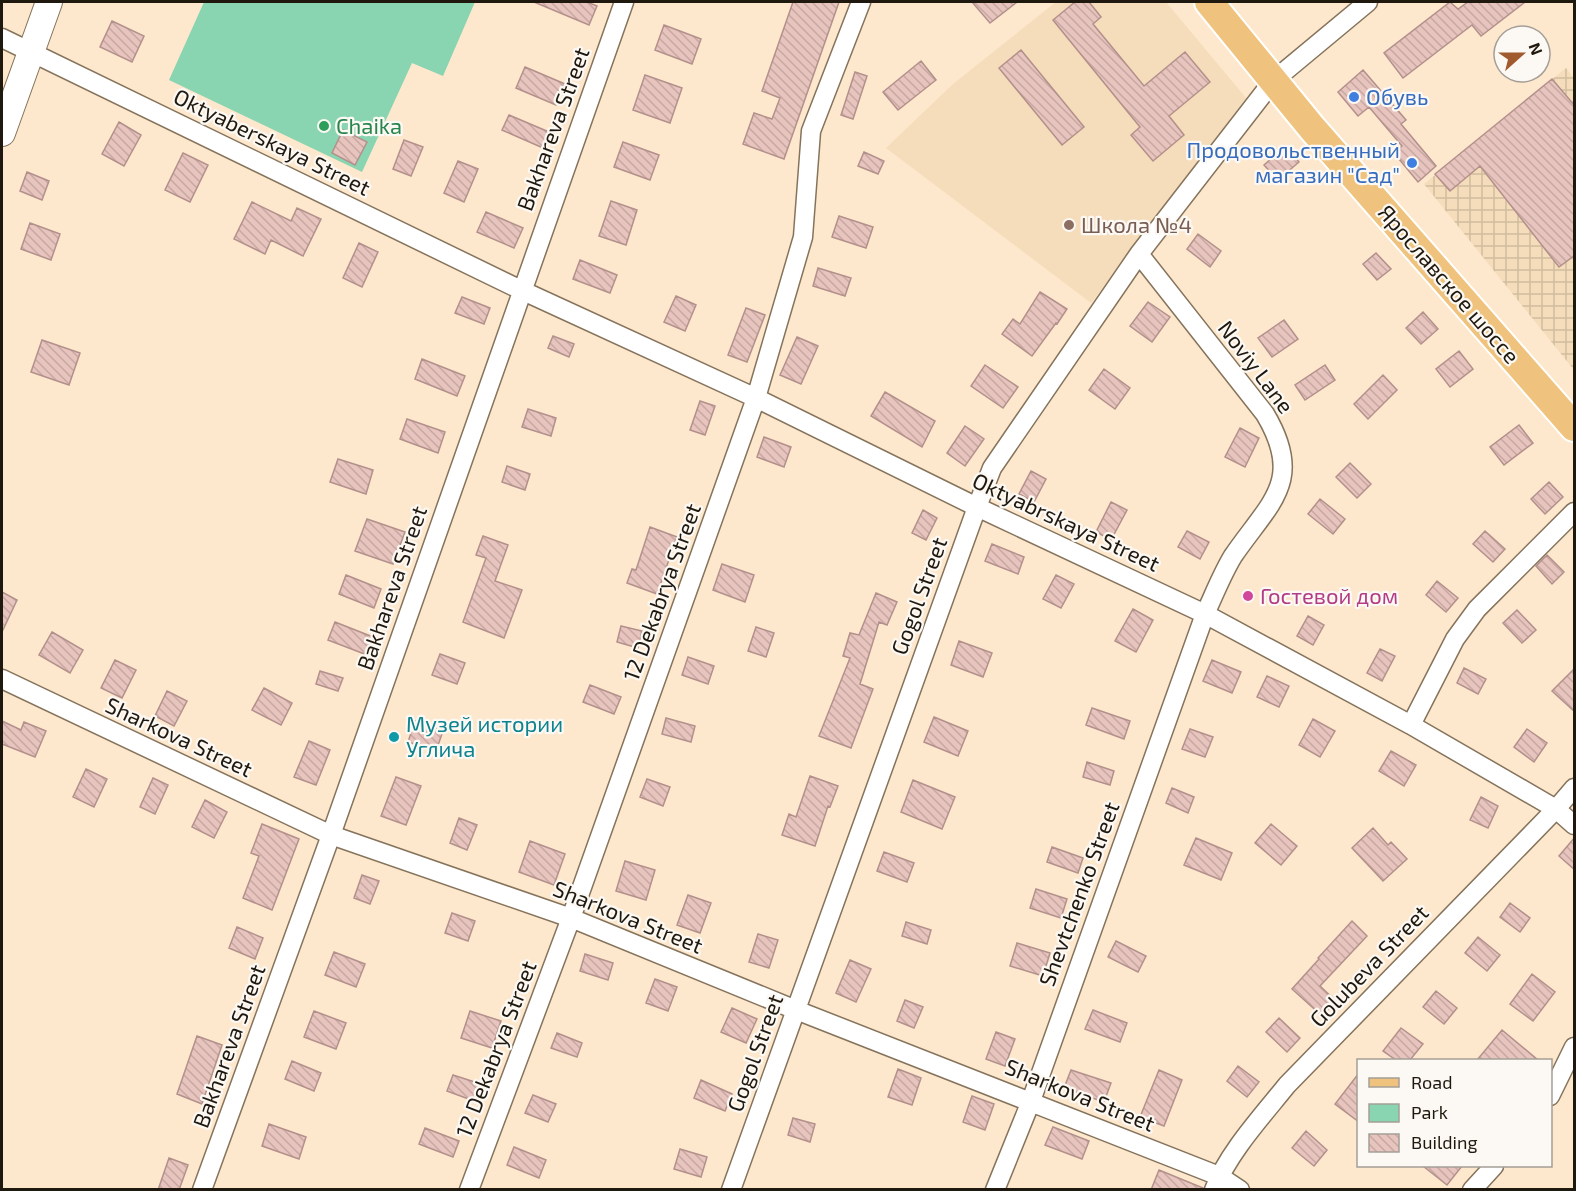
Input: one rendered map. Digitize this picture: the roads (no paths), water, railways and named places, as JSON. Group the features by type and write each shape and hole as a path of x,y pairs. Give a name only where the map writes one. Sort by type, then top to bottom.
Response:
{"main road":[{"path":"2,134 49,2"},
{"name":"Ярославское шоссе","path":"1209,2 1312,128 1575,427"}],"street":[{"name":"Bakhareva Street","path":"202,1190 331,835 624,2"},
{"name":"12 Dekabrya Street","path":"469,1190 571,918 756,398 804,237 811,131 861,2"},
{"name":"Gogol Street","path":"731,1190 976,507 993,468 1139,254 1273,81 1368,2"},
{"name":"Oktyaberskaya Street","path":"2,38 521,290"},
{"name":"Noviy Lane","path":"1139,254 1265,414 1275,431 1283,454 1284,469 1280,489 1232,559 1205,614"},
{"name":"Oktyabrskaya Street","path":"521,290 756,398 976,507 1205,614 1411,725 1556,809 1575,825"},
{"path":"1411,725 1455,639 1478,609 1575,512"},
{"name":"Shevtchenko Street","path":"995,1190 1031,1101 1205,614"},
{"name":"Sharkova Street","path":"2,680 331,835 571,918 796,1010 1031,1101 1216,1183 1240,1190"},
{"name":"Golubeva Street","path":"1216,1183 1251,1130 1287,1085 1575,788"},
{"path":"1552,1094 1575,1047"},
{"path":"1472,1190 1493,1167"}],"place":[{"name":"Обувь","path":"1354,97"},
{"name":"Chaika","path":"324,126"},
{"name":"Продовольственный магазин \"Сад\"","path":"1412,163"},
{"name":"Школа №4","path":"1069,225"},
{"name":"Гостевой дом","path":"1248,596"},
{"name":"Музей истории Углича","path":"394,737"}]}
